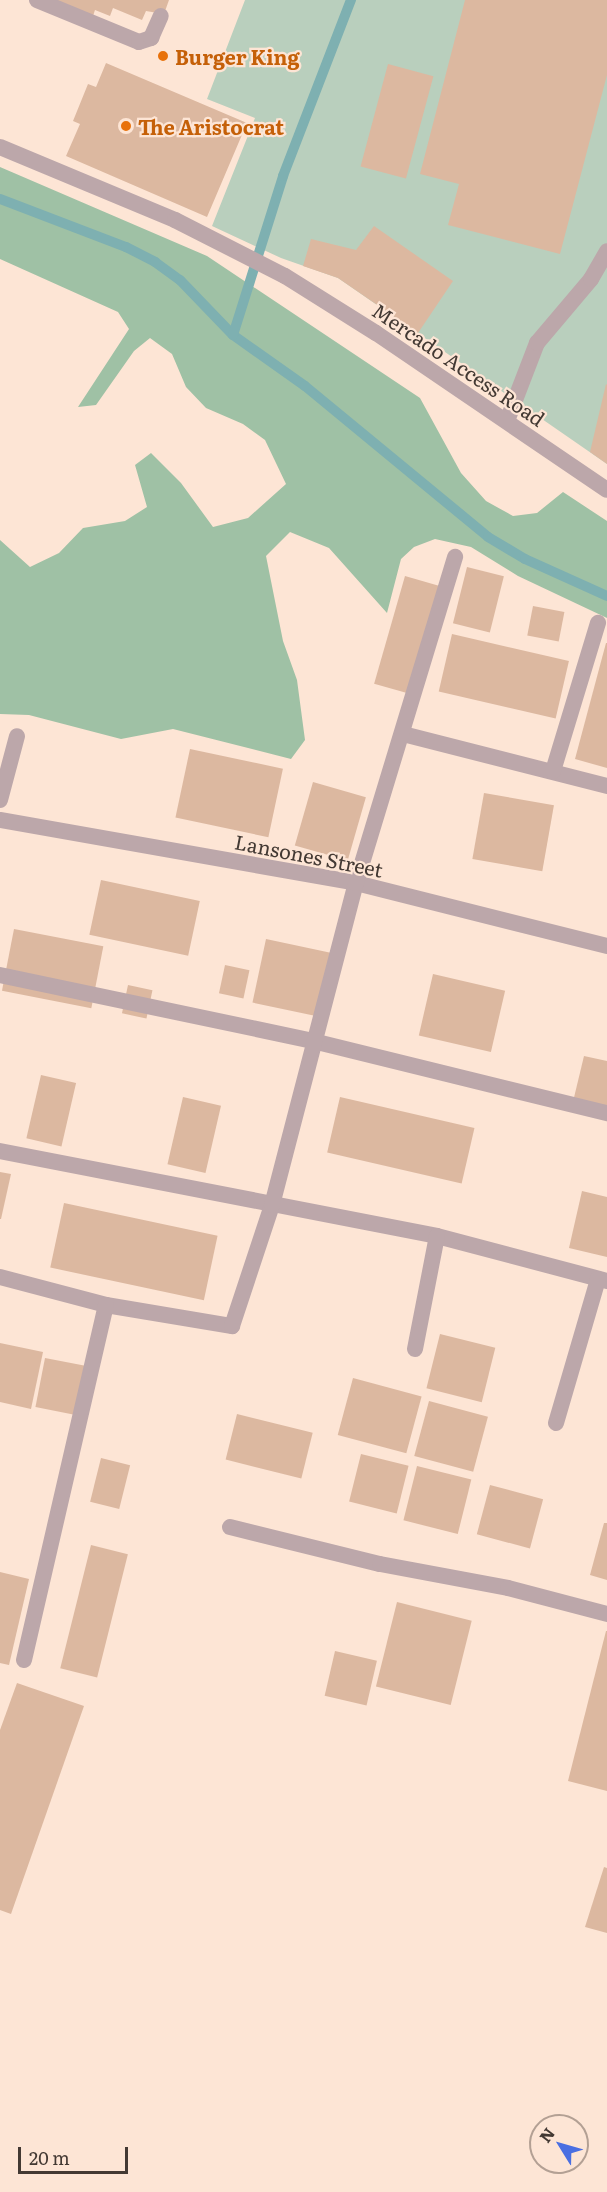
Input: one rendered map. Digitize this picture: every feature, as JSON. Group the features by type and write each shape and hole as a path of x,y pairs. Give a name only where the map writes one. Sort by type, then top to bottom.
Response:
{"street":[{"path":"37,0 139,42 151,38 161,16"},
{"name":"Mercado Access Road","path":"0,147 236,249 285,276 507,421 607,490"},
{"path":"507,421 537,343 591,279 607,251"},
{"path":"0,1277 106,1305 232,1326 272,1205 317,1042 356,883 455,557"},
{"path":"553,771 598,624"},
{"path":"403,734 607,786"},
{"path":"0,800 16,736"},
{"name":"Lansones Street","path":"0,820 356,883 607,946"},
{"path":"0,975 317,1042 607,1113"},
{"path":"0,1151 437,1236 603,1280 556,1424"},
{"path":"415,1349 437,1236"},
{"path":"24,1660 106,1305"},
{"path":"230,1527 380,1564 508,1588 607,1614"}],"green space":[{"path":"245,0 607,0 607,464 338,278 281,258 212,226 255,118 207,99"},
{"path":"0,167 207,256 420,398 461,473 486,501 513,516 537,513 563,492 607,521 607,618 518,576 471,547 435,539 414,547 401,559 387,613 329,548 290,532 266,556 283,641 297,680 305,740 291,759 173,729 121,739 29,715 0,714 0,540 30,567 59,553 83,528 125,521 147,507 135,465 151,453 181,483 213,527 248,518 286,484 265,440 243,424 206,408 186,387 172,354 150,338 134,351 96,405 78,407 129,329 118,312 0,259"}],"building":[{"path":"55,0 169,0 164,14 146,11 142,20 113,8 110,16 95,10 93,16"},
{"path":"465,0 607,0 607,75 560,254 448,225 459,184 420,174"},
{"path":"106,63 247,123 207,217 66,156 80,124 73,121 88,84 96,87"},
{"path":"388,64 433,76 406,179 361,166"},
{"path":"374,226 453,281 418,333 338,278 303,266 311,239 356,250"},
{"path":"607,385 607,464 590,452"},
{"path":"467,567 504,576 490,632 453,623"},
{"path":"405,576 440,586 409,694 374,684"},
{"path":"533,606 564,612 559,642 527,635"},
{"path":"452,634 569,661 556,718 439,691"},
{"path":"607,643 607,768 575,759"},
{"path":"190,749 283,769 268,837 175,817"},
{"path":"313,782 366,797 348,861 295,845"},
{"path":"484,793 554,805 542,871 472,859"},
{"path":"101,880 200,901 188,956 89,935"},
{"path":"14,929 103,946 91,1008 2,991"},
{"path":"266,939 331,953 317,1016 252,1003"},
{"path":"225,965 249,970 243,999 219,993"},
{"path":"433,974 505,991 491,1052 419,1035"},
{"path":"128,985 152,990 146,1019 122,1013"},
{"path":"584,1056 607,1061 607,1118 571,1110"},
{"path":"41,1075 76,1083 61,1146 26,1138"},
{"path":"183,1097 221,1106 205,1173 167,1164"},
{"path":"340,1097 474,1128 462,1184 327,1153"},
{"path":"0,1172 11,1174 1,1219 0,1219"},
{"path":"582,1191 607,1197 607,1257 569,1248"},
{"path":"64,1203 218,1236 204,1300 50,1268"},
{"path":"440,1334 495,1348 482,1402 426,1388"},
{"path":"0,1343 43,1352 31,1409 0,1402"},
{"path":"45,1358 85,1366 76,1415 35,1407"},
{"path":"353,1378 422,1396 406,1453 338,1435"},
{"path":"429,1401 488,1417 473,1472 414,1456"},
{"path":"237,1414 313,1433 301,1478 226,1460"},
{"path":"361,1454 409,1466 397,1513 349,1502"},
{"path":"101,1458 130,1465 119,1509 90,1502"},
{"path":"417,1466 471,1480 458,1534 403,1520"},
{"path":"490,1485 543,1499 530,1548 477,1534"},
{"path":"604,1523 607,1523 607,1580 590,1575"},
{"path":"91,1545 128,1554 97,1677 60,1668"},
{"path":"0,1572 29,1579 9,1665 0,1663"},
{"path":"397,1602 472,1621 451,1705 376,1686"},
{"path":"607,1631 607,1791 568,1781"},
{"path":"335,1651 377,1661 367,1705 325,1696"},
{"path":"17,1683 84,1706 11,1914 0,1910 0,1730"},
{"path":"604,1867 607,1868 607,1933 585,1927"}],"waterway":[{"path":"233,335 283,176 351,0"},
{"path":"0,199 126,247 155,262 180,280 233,335 305,386 488,537 525,559 607,596"}],"place":[{"name":"Burger King","path":"163,56"},
{"name":"The Aristocrat","path":"126,126"}]}
